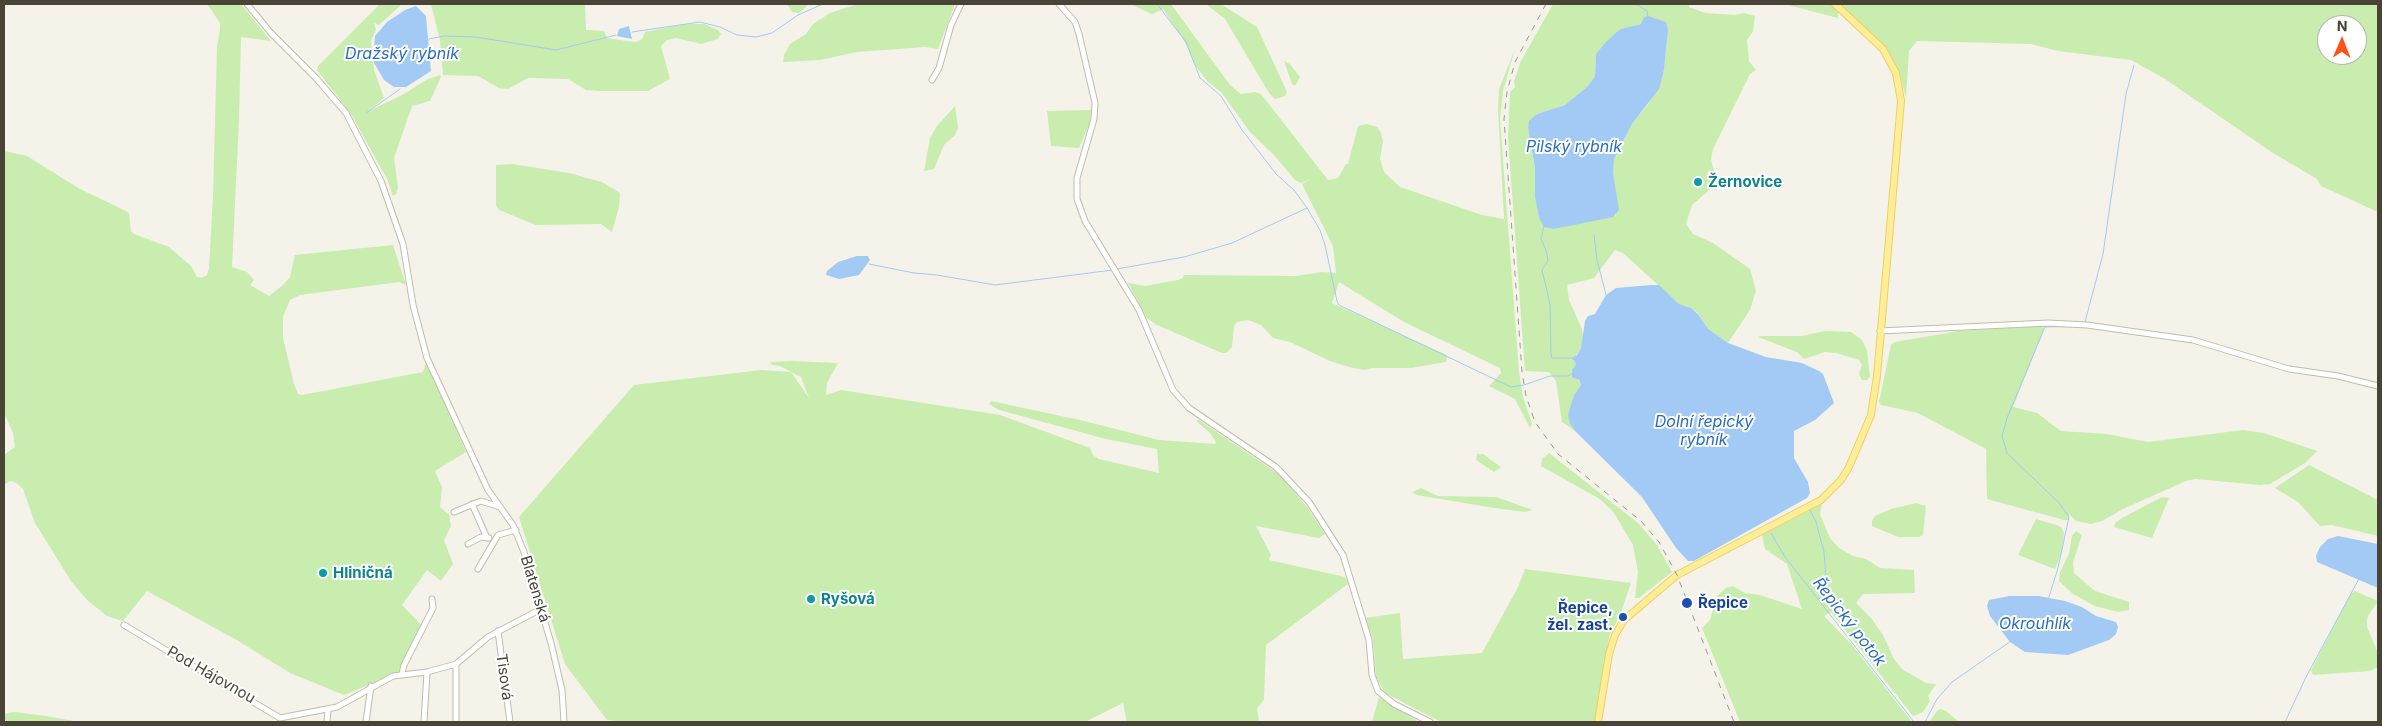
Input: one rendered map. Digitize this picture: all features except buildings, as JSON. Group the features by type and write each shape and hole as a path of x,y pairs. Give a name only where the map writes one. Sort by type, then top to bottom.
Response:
{"main road":[{"path":"1598,722 1612,643 1624,620 1670,580 1803,511 1820,500 1841,480 1852,460 1871,415 1877,376 1901,101 1899,85 1893,65 1883,50 1835,4"}],"street":[{"name":"Blatenská","path":"247,4 271,33 316,78 346,113 381,181 403,244 413,305 427,358 488,490 516,530 541,608 562,690 564,722"},
{"path":"932,80 939,68 951,25 962,4"},
{"path":"1059,4 1075,22 1095,102 1094,119 1077,178 1077,198 1085,221 1139,310 1173,390 1189,408 1276,467 1309,502 1343,555 1369,640 1374,684 1382,695 1394,704 1430,722"},
{"path":"1880,331 2048,323 2087,325 2193,340 2289,369 2338,376 2378,386"},
{"path":"454,512 481,501 500,508"},
{"path":"472,504 487,538"},
{"path":"478,569 493,541 501,533 516,530"},
{"path":"468,544 481,537 493,541"},
{"path":"402,674 404,665 433,608 432,598"},
{"name":"Pod Hájovnou","path":"124,625 278,720 337,707 371,686 402,674 427,672 456,664 498,631 541,608"},
{"name":"Tisová","path":"498,631 510,722"},
{"path":"456,664 456,722"},
{"path":"424,722 427,672"},
{"path":"366,722 371,686"},
{"path":"327,722 328,710"}],"green space":[{"path":"207,4 241,4 271,41 241,37 232,267 247,272 254,280 250,285 269,296 290,277 295,255 393,245 406,285 399,282 300,295 290,300 283,317 283,338 298,394 302,395 423,372 426,362 466,452 435,471 442,487 440,507 449,515 451,526 444,540 453,564 441,581 427,570 402,605 424,628 400,672 344,695 290,673 235,639 147,591 123,621 107,616 87,600 71,581 35,523 23,489 15,482 10,481 4,485 4,455 15,447 13,433 4,413 4,151 27,156 80,189 126,211 129,213 131,231 134,234 169,247 191,266 197,277 201,278 207,275 213,196 217,47 220,23"},
{"path":"380,4 402,4 379,25 374,23 376,30 371,41 374,70 384,98 367,112 404,94 426,80 440,75 441,77 430,101 412,106 394,158 398,188 393,196 387,179 351,114 317,70 318,66"},
{"path":"431,4 585,4 586,30 604,31 607,38 636,42 642,39 645,32 685,24 704,24 718,30 721,34 718,39 701,44 676,38 667,40 661,46 670,79 648,91 586,90 568,79 528,78 508,89 499,88 478,76 443,75 440,40"},
{"path":"787,4 809,4 799,13 792,12"},
{"path":"858,4 955,4 938,49 925,47 857,52 820,60 783,62 784,55 790,44 806,34 813,24 830,13"},
{"path":"1130,4 1171,4 1230,85 1241,94 1255,92 1261,94 1328,180 1338,178 1346,164 1348,164 1358,126 1367,124 1377,127 1381,133 1383,142 1380,159 1384,172 1400,187 1482,215 1504,219 1498,110 1499,89 1515,49 1503,91 1500,119 1519,372 1523,397 1532,424 1530,428 1515,399 1489,386 1501,373 1500,368 1404,322 1339,282 1332,303 1447,355 1446,362 1411,368 1373,368 1364,370 1349,367 1330,361 1290,342 1273,338 1261,325 1248,320 1237,322 1234,326 1232,347 1226,353 1222,353 1157,325 1147,318 1128,283 1145,286 1178,280 1183,278 1184,275 1296,276 1322,272 1336,273 1333,246 1302,184 1311,179 1301,183 1295,180 1274,155 1250,132 1221,92 1208,82 1194,64 1186,44 1163,9 1152,14"},
{"path":"1206,4 1221,4 1257,27 1287,92 1285,96 1275,99 1269,93 1225,19"},
{"path":"1553,4 1689,4 1689,7 1705,13 1735,15 1744,13 1755,16 1753,31 1747,40 1749,61 1756,70 1750,74 1713,149 1711,159 1715,175 1714,186 1692,205 1686,224 1693,234 1713,243 1750,269 1756,291 1750,310 1728,343 1708,330 1698,313 1691,308 1679,304 1623,253 1615,250 1594,278 1567,285 1569,300 1582,329 1583,337 1581,348 1573,360 1576,364 1572,370 1581,385 1574,395 1570,424 1576,432 1562,422 1556,381 1549,372 1525,371 1508,137 1510,92 1515,87 1514,81 1521,61","holes":["1641,24 1668,30 1664,70 1649,103 1632,124 1612,165 1616,215 1554,229 1539,218 1535,198 1535,168 1528,128 1537,114 1565,105 1588,86 1595,76 1596,54 1620,29"]},
{"path":"1784,4 1831,4 1838,12 1838,18"},
{"path":"1839,4 2378,4 2378,212 2321,186 2317,179 2273,153 2165,79 2131,60 2058,51 2031,44 1917,41 1909,51 1906,98 1899,72 1885,48"},
{"path":"1284,61 1290,64 1300,77 1295,86 1292,84"},
{"path":"955,106 958,128 955,135 944,145 934,169 924,171 930,138 937,126"},
{"path":"1091,110 1090,123 1079,148 1051,146 1047,111"},
{"path":"512,164 569,173 602,182 620,193 619,207 612,232 601,224 536,225 499,210 496,205 496,165"},
{"path":"2042,326 2044,328 2043,332 2013,407 2037,413 2061,431 2107,434 2148,442 2243,430 2264,433 2317,451 2305,463 2270,484 2260,485 2195,479 2186,481 2123,509 2102,521 2091,524 2076,521 2069,514 2069,520 2064,520 1987,499 1986,449 1918,413 1881,405 1879,402 1891,345 1895,342 1959,331"},
{"path":"1825,331 1851,332 1862,340 1867,350 1870,377 1867,380 1862,380 1859,374 1862,365 1859,360 1836,353 1825,352 1804,359 1797,352 1758,337 1802,336"},
{"path":"770,362 838,363 827,383 826,395 841,390 1000,415 1090,448 1093,455 1099,459 1159,473 1157,449 1106,439 999,410 989,404 991,401 1080,420 1159,440 1215,444 1216,442 1210,433 1196,421 1199,420 1280,475 1307,507 1325,534 1319,538 1256,526 1271,555 1269,560 1345,577 1348,584 1266,645 1264,700 1257,708 1259,722 1127,722 1123,703 1085,722 623,722 607,720 565,664 519,517 634,385 761,370 791,372 809,398 801,377 780,366 772,365"},
{"path":"1549,453 1638,523 1657,545 1672,572 1639,598 1635,598 1638,572 1633,545 1614,513 1600,499 1541,466 1542,459"},
{"path":"1477,454 1483,454 1501,467 1494,472 1476,460"},
{"path":"2309,465 2378,500 2378,536 2332,525 2320,526 2298,502 2275,488"},
{"path":"1421,488 1438,496 1496,497 1533,510 1525,512 1494,508 1417,495 1412,492"},
{"path":"2162,497 2169,498 2152,538 2114,527 2115,523 2122,518"},
{"path":"1916,503 1926,506 1923,535 1919,537 1898,537 1872,526 1875,516 1891,509"},
{"path":"1822,504 1820,514 1830,538 1839,548 1853,556 1866,559 1880,568 1914,570 1915,593 1863,594 1856,603 1871,618 1883,635 1894,659 1902,669 1926,683 1936,684 1928,696 1930,701 1923,712 1913,716 1831,612 1824,616 1852,645 1912,722 1740,722 1702,628 1710,620 1717,596 1726,588 1733,586 1745,593 1760,595 1802,609 1787,564 1765,549 1762,535"},
{"path":"2036,519 2061,527 2064,533 2062,552 2055,569 2018,555"},
{"path":"2076,531 2082,535 2073,562 2074,573 2095,591 2129,602 2129,610 2118,612 2095,606 2073,594 2059,581 2060,572 2069,554 2072,536"},
{"path":"1525,569 1631,583 1621,612 1609,637 1595,722 1441,722 1385,693 1376,677 1373,639 1365,618 1400,613 1403,659 1482,653 1518,587"},
{"path":"2355,591 2378,601 2368,616 2367,627 2378,653 2378,667 2370,671 2313,675 2311,670 2350,595"},
{"path":"1379,697 1419,722 1372,722"},
{"path":"1940,709 1946,711 1959,722 1929,722"},
{"path":"14,712 80,722 4,722 4,714"}],"water":[{"name":"Dražský rybník","path":"416,6 426,16 431,71 406,87 394,87 384,80 373,61 375,36 387,22 405,10"},
{"name":"Pilský rybník","path":"1648,16 1666,22 1668,30 1664,70 1659,89 1632,124 1614,159 1613,173 1619,210 1613,217 1554,229 1544,227 1539,218 1535,198 1535,168 1528,128 1529,121 1537,114 1565,105 1588,86 1595,76 1596,54 1605,43 1620,29 1641,24 1644,17"},
{"path":"629,26 632,39 617,36 619,29"},
{"path":"857,256 868,256 870,260 859,275 839,279 826,275 827,271 838,262"},
{"name":"Dolní řepický rybník","path":"1659,285 1679,304 1691,308 1698,314 1708,329 1728,343 1766,357 1802,363 1819,371 1823,374 1834,403 1815,420 1794,431 1794,458 1808,482 1810,493 1807,498 1694,561 1688,561 1676,548 1642,497 1576,432 1570,424 1568,415 1574,395 1581,385 1579,380 1572,377 1572,370 1576,364 1572,358 1577,355 1581,348 1585,321 1588,316 1595,314 1606,295 1616,288"},
{"path":"2338,536 2378,544 2378,588 2317,562 2316,556 2320,547 2328,539"},
{"name":"Okrouhlík","path":"2009,596 2039,596 2065,601 2082,607 2096,616 2116,622 2118,627 2116,634 2109,640 2068,655 2025,652 2010,642 1990,616 1987,606 1989,600"}],"waterway":[{"path":"632,32 700,22 720,27 737,35 756,37 772,33 798,15 823,4"},
{"path":"1157,4 1186,42 1200,78 1221,96 1242,130 1277,175 1294,190 1307,208 1320,230 1325,245 1339,305 1511,387 1524,385 1550,376 1568,376 1573,373"},
{"name":"Řepický potok","path":"1636,4 1647,11 1648,17"},
{"path":"429,39 444,36 476,37 556,50 616,35"},
{"path":"2085,322 2103,254 2126,94 2134,65"},
{"path":"366,113 400,89"},
{"path":"1117,269 1184,257 1232,243 1307,208"},
{"path":"1544,226 1541,239 1548,261 1542,270 1550,304 1551,354 1552,358 1573,358"},
{"name":"Řepický potok","path":"1594,235 1597,260 1606,295"},
{"path":"869,264 995,285 1113,270"},
{"path":"2048,600 2058,568 2069,517 2060,504 2007,453 2002,436 2007,418 2045,327 2084,326"},
{"path":"1809,508 1816,522 1824,552 1826,577 1819,600"},
{"name":"Řepický potok","path":"1771,533 1785,557 1914,722"},
{"path":"2285,722 2306,677 2360,577"},
{"path":"1925,722 1937,699 1952,682 2011,641"}],"railway":[{"path":"1546,4 1515,62 1507,92 1504,119 1522,372 1526,396 1535,422 1558,454 1641,521 1659,542 1677,575 1734,722"}],"place":[{"name":"Žernovice","path":"1698,182"},
{"name":"Hliničná","path":"323,573"},
{"name":"Ryšová","path":"811,599"},
{"name":"Řepice","path":"1687,603"},
{"name":"Řepice, žel. zast.","path":"1623,617"}]}
